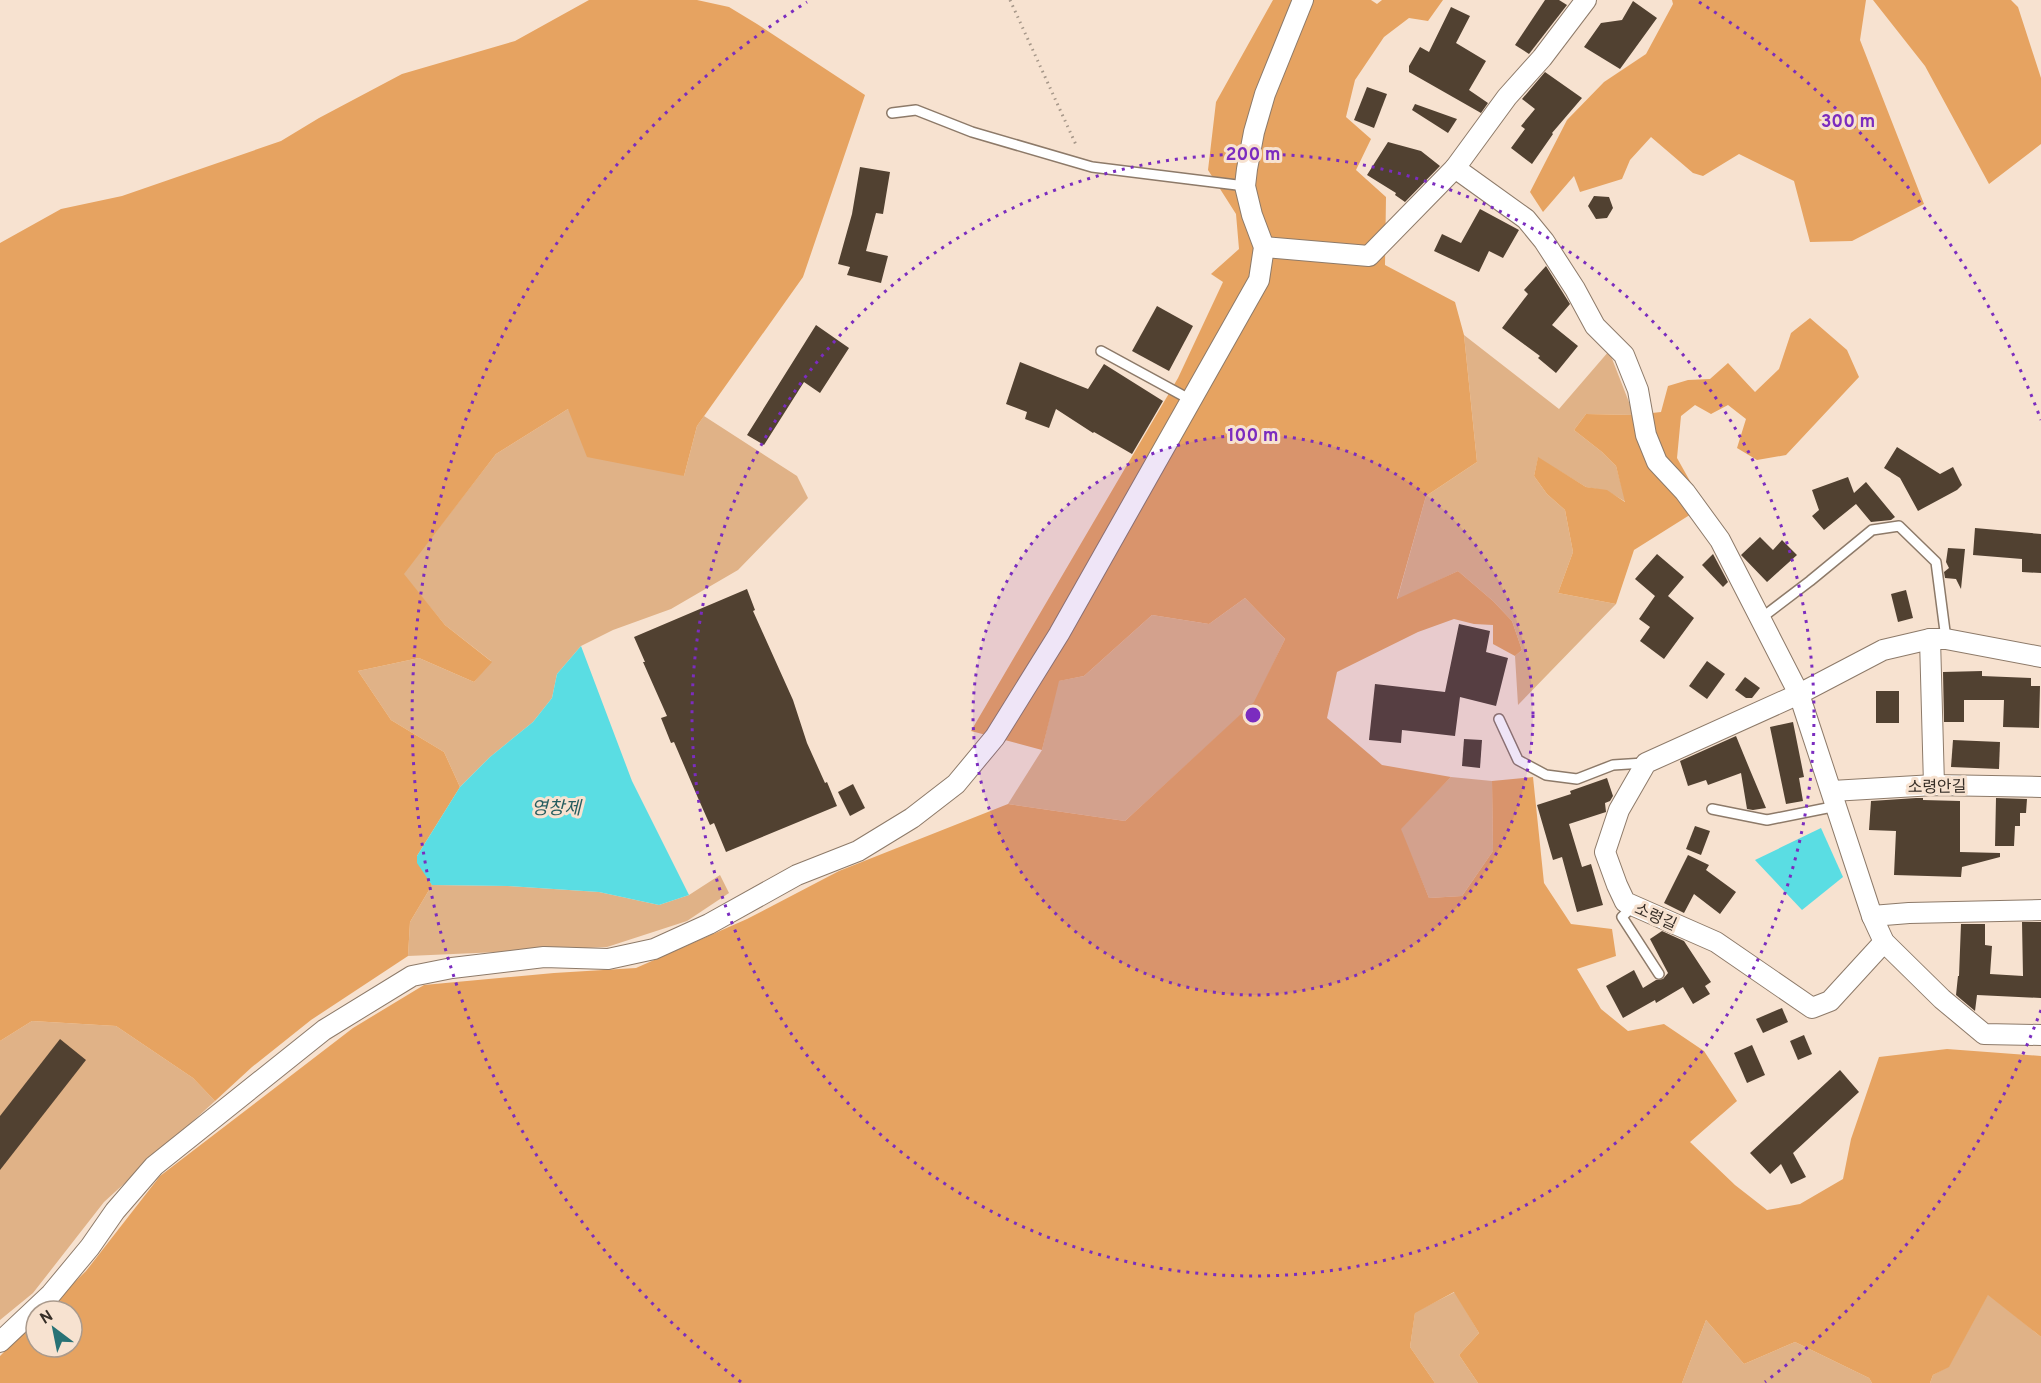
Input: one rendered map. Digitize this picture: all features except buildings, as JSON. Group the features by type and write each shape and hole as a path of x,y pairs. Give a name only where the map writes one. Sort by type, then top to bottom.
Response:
{"street":[{"path":"0,1342 51,1294 90,1247 114,1211 154,1166 324,1030 412,976 452,968 544,957 608,959 654,949 709,924 797,875 858,851 912,818 956,784 1000,728 1059,634 1259,280 1264,247 1252,215 1245,186 1254,132 1265,94 1304,0"},
{"path":"1264,247 1369,256 1455,168 1507,97 1542,58 1586,0"},
{"path":"1455,168 1526,219 1551,250 1595,326 1624,355 1638,390 1646,435 1657,462 1685,492 1720,540 1798,694 1872,916 1884,942 1942,999 1984,1034 2041,1035"},
{"path":"1646,763 1798,694 1883,650 1938,639 2041,657"},
{"path":"1934,784 1938,639"},
{"name":"소령길","path":"1646,763 1619,810 1605,852 1625,902 1716,942 1812,1008 1830,1001 1884,942"},
{"name":"소령안길","path":"1834,798 1934,784 2041,787"},
{"path":"1872,916 1909,912 2041,910"}],"lane":[{"path":"892,113 916,110 972,132 1085,165 1245,186"},
{"path":"1101,351 1191,400"},
{"path":"1760,618 1872,530 1899,526 1936,562 1938,639"},
{"path":"1499,719 1518,760 1546,775 1577,779 1613,765 1646,763"},
{"path":"1712,809 1767,820 1834,798"},
{"path":"1633,906 1622,917 1659,974"}],"path":[{"path":"1010,0 1085,165"}],"shaded area":[{"path":"589,0 697,0 729,7 865,95 803,277 697,426 684,476 587,457 568,409 496,454 404,574 445,625 492,662 474,682 419,658 358,671 391,720 444,752 460,787 417,856 432,885 410,922 408,956 311,1020 252,1067 215,1101 193,1078 116,1026 32,1021 0,1041 0,243 61,209 122,196 281,141 402,74 515,41"},
{"path":"1273,0 1371,0 1377,4 1382,0 1443,0 1428,21 1409,18 1384,37 1355,80 1346,117 1371,139 1356,170 1386,197 1385,265 1455,302 1464,335 1477,462 1426,496 1397,599 1458,571 1512,621 1522,650 1515,656 1493,644 1493,625 1474,624 1454,619 1418,632 1337,672 1327,718 1382,765 1451,777 1401,829 1429,898 1462,896 1493,851 1492,781 1533,777 1544,883 1571,924 1612,929 1616,956 1577,969 1601,1009 1628,1031 1664,1024 1704,1051 1737,1101 1690,1142 1735,1185 1767,1210 1800,1204 1843,1179 1851,1139 1879,1057 1947,1049 2041,1056 2041,1337 1988,1295 1949,1367 1933,1375 1930,1383 1872,1383 1869,1378 1795,1342 1744,1364 1706,1320 1682,1383 1478,1383 1459,1355 1479,1333 1454,1292 1415,1313 1410,1347 1435,1383 0,1383 0,1356 24,1332 24,1359 84,1359 84,1299 57,1299 86,1271 160,1176 353,1028 424,985 636,968 747,919 839,871 1008,804 1125,821 1254,702 1285,639 1245,598 1209,624 1152,615 1084,676 1059,681 1042,750 971,731 1178,378 1223,282 1211,274 1239,249 1236,214 1208,170 1216,102"},
{"path":"1672,0 1866,0 1860,40 1924,204 1852,241 1810,242 1794,181 1739,154 1703,176 1693,173 1651,137 1630,160 1622,179 1580,192 1574,176 1543,212 1530,192 1567,120 1604,82 1646,54 1673,4"},
{"path":"1873,0 2011,0 2018,7 2041,78 2041,144 1989,184 1925,66"},
{"path":"1810,318 1847,350 1859,377 1786,455 1757,460 1737,448 1746,419 1728,405 1711,414 1695,405 1681,416 1677,458 1704,506 1634,550 1616,604 1558,593 1573,552 1565,510 1547,494 1534,476 1538,457 1586,487 1607,490 1625,502 1616,466 1574,430 1586,414 1634,415 1661,412 1668,386 1688,380 1710,379 1728,363 1755,392 1779,369 1791,333"},
{"path":"1464,335 1559,409 1609,351 1634,415 1586,414 1574,430 1616,466 1626,502 1607,491 1586,487 1538,458 1534,476 1547,494 1565,510 1573,552 1558,593 1616,604 1518,705 1515,656 1522,650 1512,621 1493,601 1458,571 1397,600 1426,496 1477,462"},
{"path":"568,409 684,476 697,426 704,416 797,476 808,498 738,570 671,609 613,630 581,646 557,674 552,698 533,722 490,757 460,787 444,752 391,720 358,671 419,658 474,682 491,661 445,625 403,574 496,454"},
{"path":"1245,598 1285,639 1255,702 1125,821 1008,804 1042,750 1058,681 1084,676 1152,615 1209,624"},
{"path":"1451,777 1492,781 1493,851 1462,896 1429,898 1400,829"},
{"path":"720,875 729,893 687,921 607,947 408,956 410,922 432,885 508,886 599,892 659,905 689,895"},
{"path":"32,1021 116,1026 193,1078 215,1101 104,1202 33,1293 0,1320 0,1041"},
{"path":"1455,1292 1479,1333 1459,1355 1478,1383 1435,1383 1410,1347 1415,1312"},
{"path":"1988,1294 2041,1337 2041,1383 1930,1383 1933,1375 1949,1366"},
{"path":"1706,1320 1744,1364 1795,1342 1869,1378 1872,1383 1682,1383"}],"water":[{"name":"영창제","path":"581,646 632,781 689,895 659,905 599,892 508,886 432,885 417,863 417,856 460,787 490,757 533,722 552,698 557,674"},
{"path":"1821,828 1843,877 1802,910 1755,860"}]}
